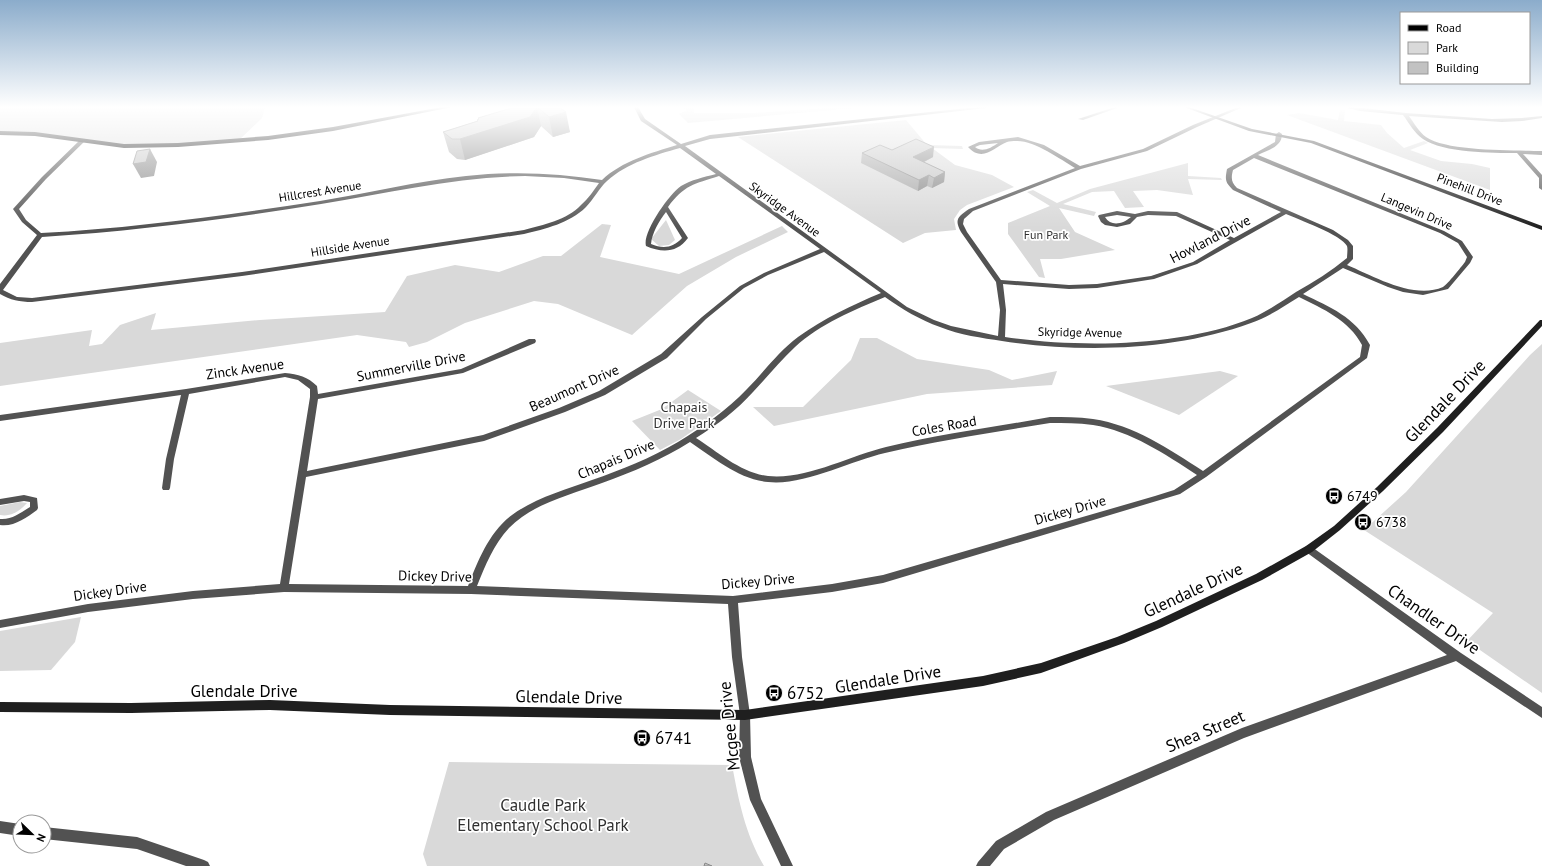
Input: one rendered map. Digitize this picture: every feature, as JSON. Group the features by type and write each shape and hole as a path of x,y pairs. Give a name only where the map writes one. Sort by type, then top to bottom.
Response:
{"main road":[{"name":"Pinehill Drive","path":"1326,147 1542,228"},
{"name":"Glendale Drive","path":"0,706 131,708 270,705 390,710 745,715 983,681 1041,668 1120,640 1159,624 1259,577 1309,549 1337,528 1380,489 1440,430 1542,322"}],"street":[{"path":"0,290 40,235 24,221 16,209 44,178 75,147"},
{"name":"Hillside Avenue","path":"0,290 8,297 14,299 32,300 242,274 524,232 548,226 570,216 583,207 603,182 636,160 676,147"},
{"name":"Skyridge Avenue","path":"683,147 905,308 932,322 972,333 1001,338 1071,344 1142,344 1201,336 1248,322 1278,308 1342,265"},
{"path":"972,147 976,151 984,152 992,147"},
{"path":"1041,147 1080,168"},
{"path":"1001,338 1003,310 999,282 964,232 960,224 961,218 972,210 1080,168 1150,147"},
{"path":"1270,147 1230,170 1228,178 1230,184 1244,194 1331,231 1346,241 1350,246 1350,259 1342,265"},
{"path":"1463,147 1542,153"},
{"path":"1519,152 1542,178 1542,188"},
{"name":"Langevin Drive","path":"1255,156 1442,232 1460,242 1470,257 1468,262 1446,288 1423,293 1403,290 1390,286 1342,265"},
{"path":"666,208 685,238 679,246 666,249 656,248 648,245 648,235 666,208 668,202 682,188 720,174"},
{"name":"Hillcrest Avenue","path":"40,235 179,222 304,205 447,180 479,176 536,175 582,178 603,182"},
{"name":"Howland Drive","path":"999,282 1076,287 1097,286 1152,278 1195,263 1286,211"},
{"path":"1135,216 1131,221 1116,225 1108,224 1102,220 1100,216 1118,213 1135,216 1148,213 1176,214 1234,240"},
{"name":"Beaumont Drive","path":"302,475 484,438 562,410 602,393 664,356 704,318 742,287 766,274 824,250"},
{"name":"Chapais Drive","path":"471,590 482,562 503,530 514,519 528,510 658,456 691,438 743,399 773,364 799,340 840,315 885,294"},
{"name":"Dickey Drive","path":"0,624 88,608 193,595 284,588 471,590 733,600 832,588 883,579 1156,500 1177,492 1203,475 1363,358 1366,345 1360,332 1347,322 1298,294"},
{"name":"Summerville Drive","path":"314,397 463,372 532,341"},
{"name":"Zinck Avenue","path":"0,418 186,392 286,375 297,376 306,380 314,388 314,397"},
{"path":"166,488 170,459 186,392"},
{"path":"284,588 314,397"},
{"name":"Coles Road","path":"691,438 751,476 770,479 794,478 884,450 1050,420 1073,419 1099,422 1124,429 1147,441 1203,475"},
{"path":"0,502 24,498 34,500 34,508 21,517 5,523 0,522"},
{"name":"Chandler Drive","path":"1309,549 1457,656 1542,713"},
{"name":"Mcgee Drive","path":"733,600 737,657 745,715 745,757 756,800 787,866"},
{"name":"Shea Street","path":"982,866 1000,845 1050,816 1242,733 1457,656"},
{"path":"0,828 12,829"},
{"path":"52,833 137,843 204,866"}],"green space":[{"path":"754,147 962,147 963,149 932,148 955,165 992,175 1014,187 967,205 960,210 954,219 956,230 925,233 903,243"},
{"path":"1375,147 1417,147 1410,150 1441,161 1472,164 1490,168 1490,190"},
{"name":"Fun Park","path":"1188,163 1188,176 1221,178 1222,180 1188,179 1193,195 1157,190 1133,191 1144,207 1125,208 1114,191 1092,192 1063,204 1096,212 1094,216 1059,208 1075,232 1115,250 1061,259 1040,259 1045,278 1039,277 1008,234 1008,223 1050,206 1027,192 1033,190 1057,203 1090,189"},
{"path":"666,220 675,240 669,245 659,246 651,239"},
{"path":"602,224 611,225 600,257 679,274 782,226 788,232 736,257 687,286 632,335 558,304 534,301 465,323 427,342 409,347 406,342 357,335 0,386 0,343 92,330 89,346 102,344 120,325 156,313 151,330 260,320 385,312 407,276 455,265 499,272 543,256 561,256"},
{"path":"860,338 877,338 917,359 989,370 1012,380 1057,371 1052,385 927,394 774,426 753,407 803,407 851,360"},
{"path":"1542,344 1542,693 1467,641 1493,613 1364,530 1406,492 1530,355"},
{"path":"1220,371 1238,376 1179,415 1106,386"},
{"name":"Chapais Drive Park","path":"688,390 721,411 681,439 660,450 632,421 662,409"},
{"path":"20,502 27,503 15,513 0,515 0,506"},
{"path":"81,617 75,642 51,670 0,671 0,631"},
{"name":"Caudle Park Elementary School Park","path":"449,762 732,765 740,805 747,829 757,854 764,866 427,866 423,854"}],"building":[{"path":"875,147 886,147 892,150 898,147 933,147 913,157 945,172 934,178 929,175 919,180 862,153"},
{"path":"150,149 146,162 133,164 137,151"},
{"path":"705,863 712,866 704,866"}],"place":[{"name":"6749","path":"1334,496"},
{"name":"6738","path":"1363,522"},
{"name":"6752","path":"774,693"},
{"name":"6741","path":"642,738"}]}
